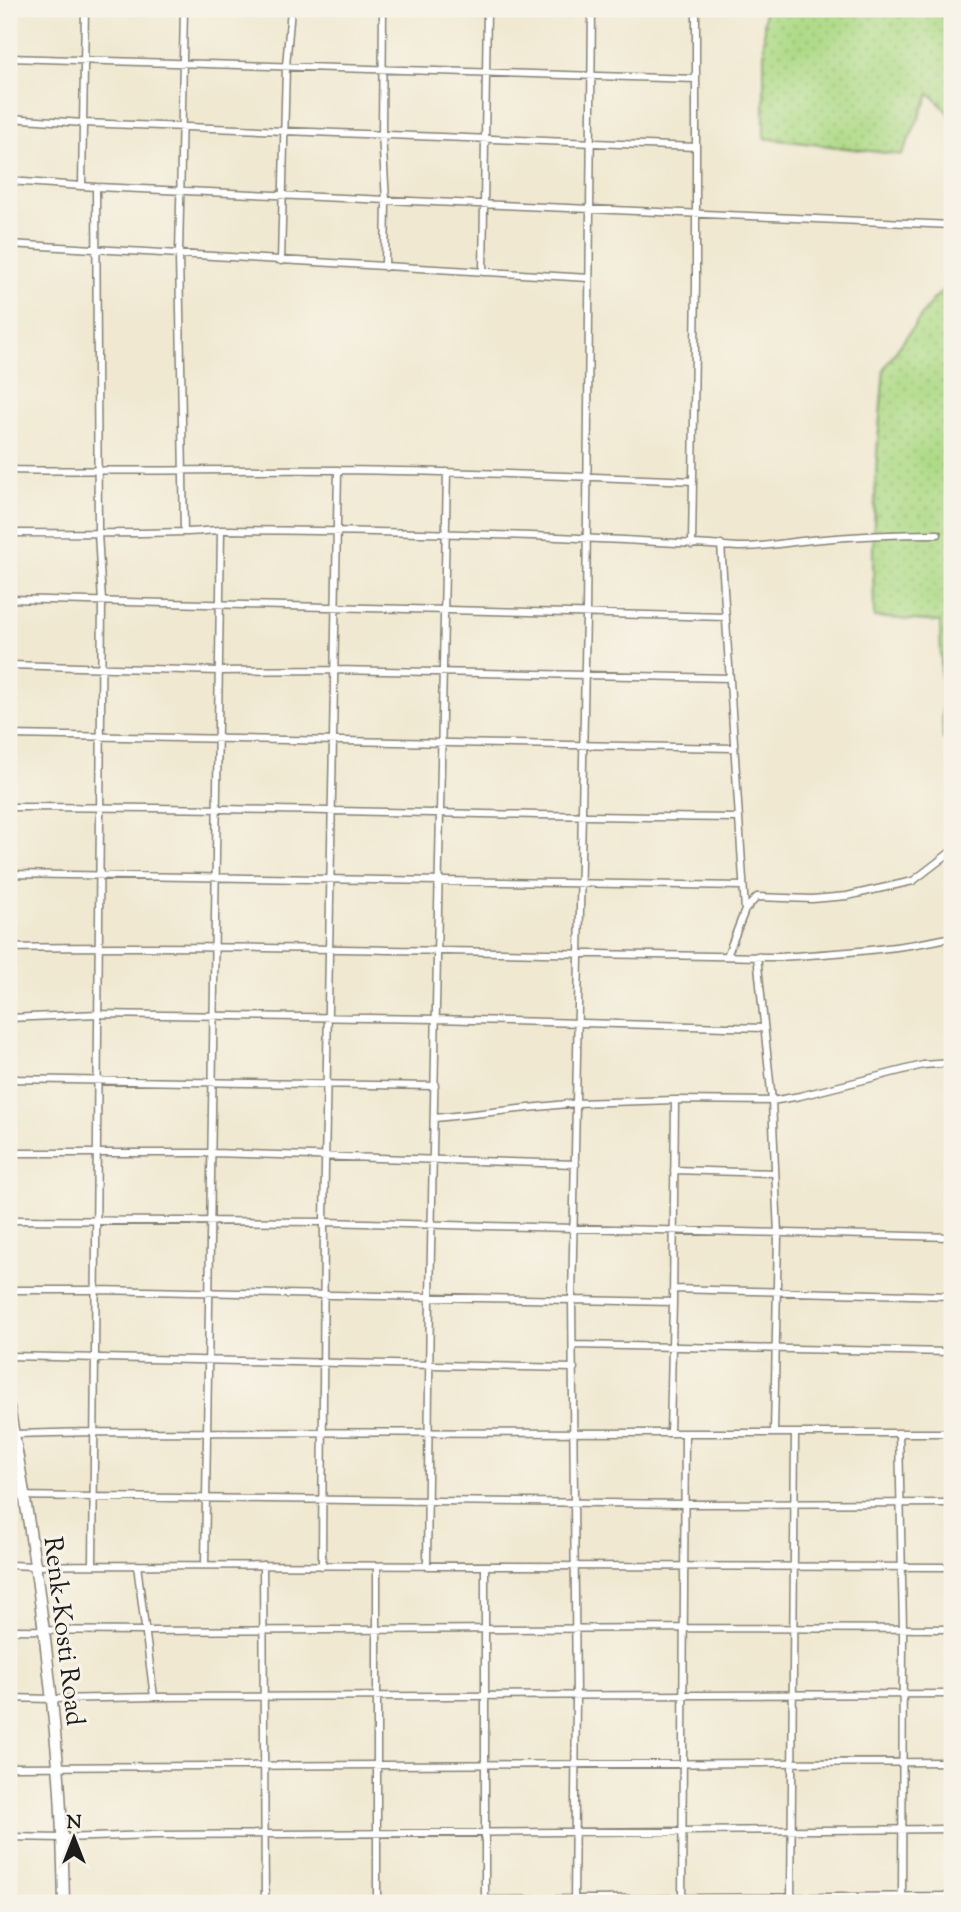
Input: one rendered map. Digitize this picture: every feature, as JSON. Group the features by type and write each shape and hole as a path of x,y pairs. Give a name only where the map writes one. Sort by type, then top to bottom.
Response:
{"main road":[{"name":"Renk-Kosti Road","path":"9,1407 44,1631 58,1767 64,1903"}],"street":[{"path":"82,185 85,9"},
{"path":"184,9 179,255 184,532"},
{"path":"281,261 286,66 291,9"},
{"path":"383,9 385,267"},
{"path":"483,272 487,9"},
{"path":"574,1901 576,1628 572,1300 584,746 592,9"},
{"path":"692,545 696,9"},
{"path":"9,58 696,79"},
{"path":"9,118 696,147"},
{"path":"9,181 386,201 952,225"},
{"path":"93,1565 102,602 97,471 96,187"},
{"path":"9,244 589,278"},
{"path":"9,470 338,470 693,481"},
{"path":"322,1566 324,1222 338,470"},
{"path":"427,1566 447,472"},
{"path":"205,1565 221,530"},
{"path":"9,533 221,530 445,532 740,547 838,537 938,534"},
{"path":"721,544 745,910"},
{"path":"9,599 726,617"},
{"path":"9,665 219,671 335,670 730,678"},
{"path":"9,734 734,748"},
{"path":"9,807 739,818"},
{"path":"727,956 745,910 757,897 812,899 847,896 913,881 952,851"},
{"path":"9,874 743,887"},
{"path":"9,948 330,949 757,956 845,953 922,944 952,937"},
{"path":"757,956 772,1101 778,1234 774,1433"},
{"path":"9,1018 98,1014 328,1017 764,1028"},
{"path":"435,1118 576,1103 772,1101 923,1065 952,1063"},
{"path":"9,1079 435,1086"},
{"path":"670,1433 675,1100"},
{"path":"9,1153 212,1153 576,1164"},
{"path":"674,1170 775,1173"},
{"path":"9,1220 324,1222 952,1237"},
{"path":"673,1289 952,1296"},
{"path":"9,1290 673,1302"},
{"path":"573,1345 952,1352"},
{"path":"9,1356 574,1368"},
{"path":"11,1428 93,1432 952,1433"},
{"path":"682,1901 685,1433"},
{"path":"791,1900 795,1433"},
{"path":"899,1433 903,1629 902,1900"},
{"path":"9,1496 685,1504 952,1503"},
{"path":"9,1565 952,1567"},
{"path":"137,1565 154,1697"},
{"path":"263,1566 265,1902"},
{"path":"377,1566 377,1902"},
{"path":"485,1566 485,1901"},
{"path":"9,1630 952,1629"},
{"path":"9,1698 952,1694"},
{"path":"9,1767 952,1762"},
{"path":"9,1837 952,1829"},
{"path":"114,1903 902,1900 952,1896"},
{"path":"9,1903 17,1903"}],"green space":[{"path":"764,9 952,9 952,117 930,93 902,155 764,138"},
{"path":"952,281 952,741 943,739 940,622 874,617 873,547 884,368 932,301"}]}
